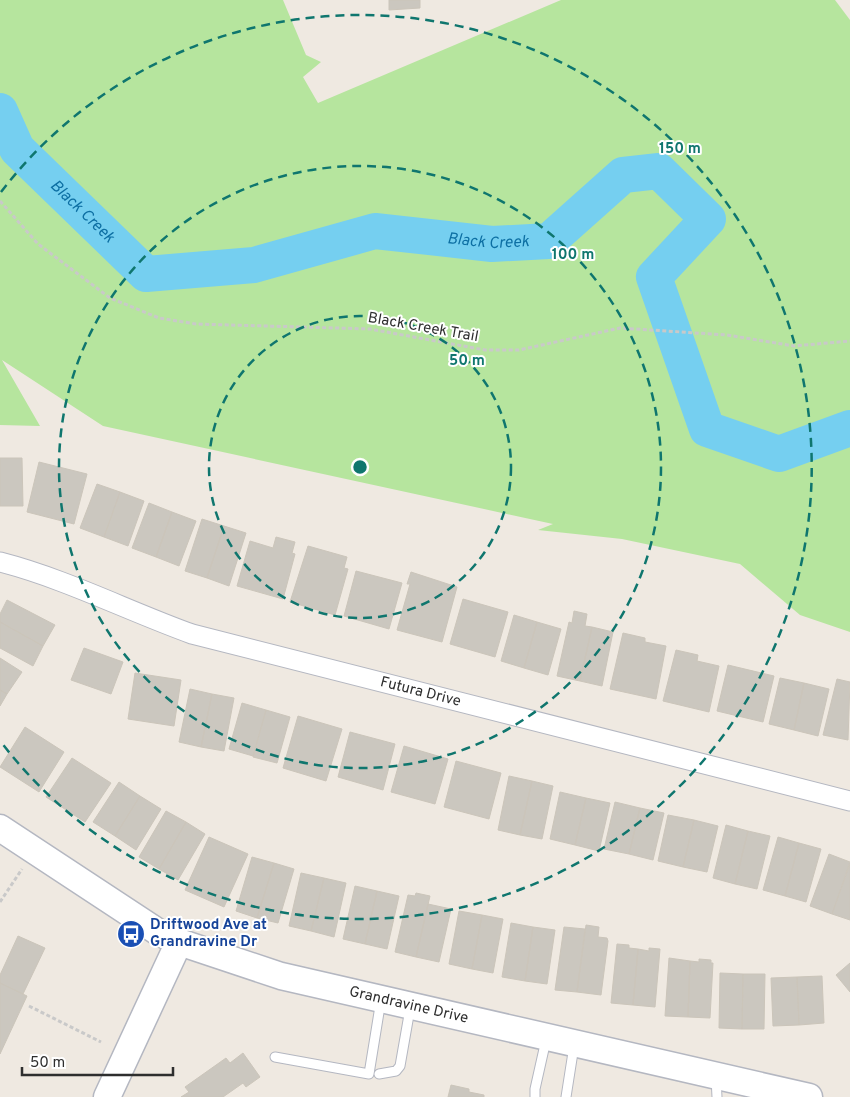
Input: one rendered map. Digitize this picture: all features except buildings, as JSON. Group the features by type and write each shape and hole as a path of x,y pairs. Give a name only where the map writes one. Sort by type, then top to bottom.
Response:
{"street":[{"name":"Futura Drive","path":"0,562 40,572 126,610 192,634 850,801"},
{"name":"Grandravine Drive","path":"0,828 158,932 179,942 281,976 575,1043 717,1086 809,1097"},
{"path":"107,1097 179,942"}],"lane":[{"path":"275,1057 369,1074 382,999"},
{"path":"379,1074 396,1071 400,1066 410,1006"},
{"path":"535,1097 535,1089 547,1037"},
{"path":"566,1097 575,1043"}],"path":[{"name":"Black Creek Trail","path":"0,201 38,244 110,298 159,318 196,324 370,329 485,350 519,350 620,328 727,335 794,346 850,341"},
{"path":"0,902 34,850"},
{"path":"29,1006 101,1042"}],"green space":[{"path":"0,0 283,0 306,55 321,62 303,77 318,103 561,0 835,0 850,20 850,632 800,615 740,564 622,539 538,530 553,524 103,426 2,360 40,426 0,425"}],"waterway":[{"name":"Black Creek","path":"0,111 17,149 146,274 254,265 375,231 492,244 549,241 623,175 659,171 708,219 654,277 707,429 779,454 850,428"}],"place":[{"name":"Driftwood Ave at Grandravine Dr","path":"131,934"}]}
